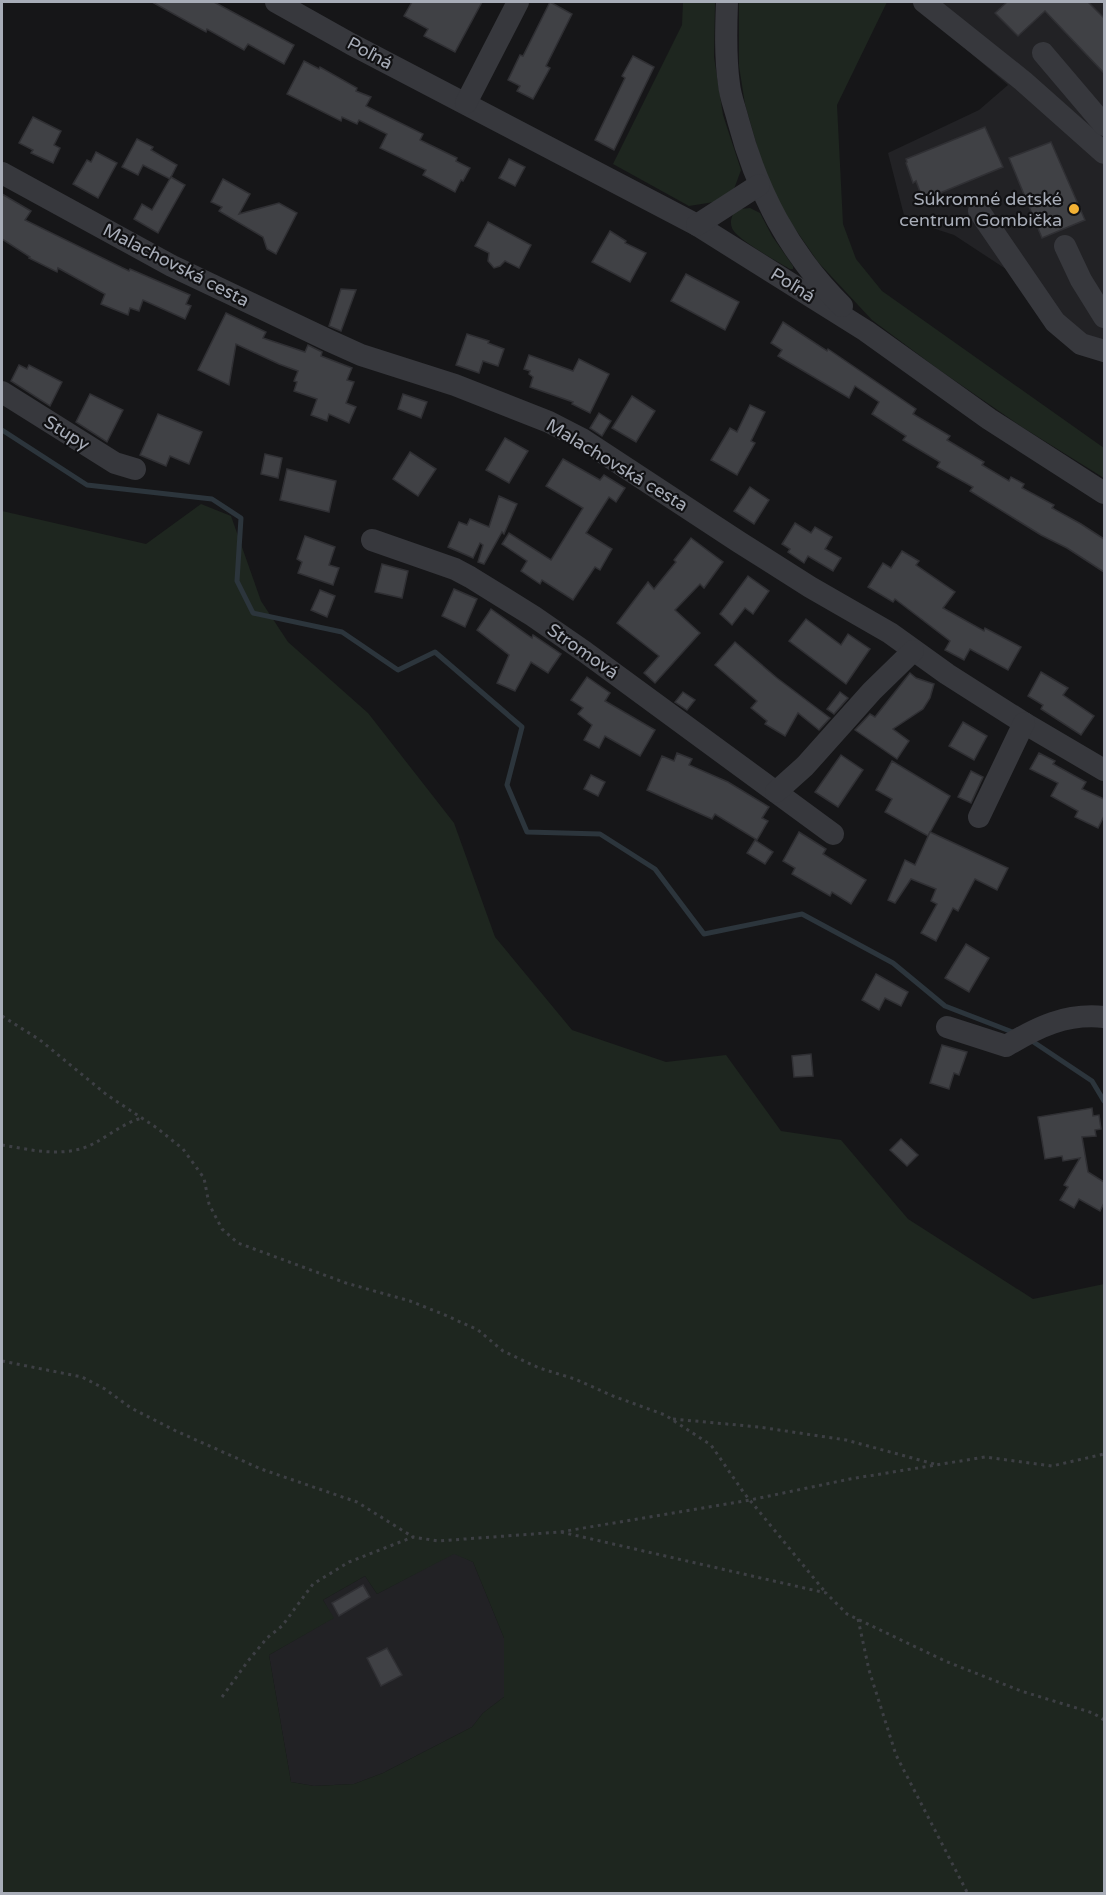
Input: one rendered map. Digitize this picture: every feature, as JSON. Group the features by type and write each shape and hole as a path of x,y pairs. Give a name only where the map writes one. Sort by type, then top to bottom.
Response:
{"street":[{"name":"Poľná","path":"276,2 351,44 697,225 866,331 989,418 1104,493"},
{"path":"466,103 518,2"},
{"path":"727,2 729,85 743,139 759,185 790,244 829,294 866,331"},
{"path":"924,2 1023,81 1104,153"},
{"path":"1043,53 1104,125"},
{"name":"Malachovská cesta","path":"2,175 172,266 330,341 361,354 455,385 558,426 582,439 792,576 890,633 913,651 1024,723 1104,770"},
{"path":"697,225 759,185"},
{"path":"979,211 1055,322 1081,344 1104,351"},
{"path":"1065,246 1081,280 1104,317"},
{"name":"Stupy","path":"2,392 115,463 135,469"},
{"name":"Stromová","path":"372,540 455,569 533,616 833,834"},
{"path":"776,792 806,766 872,691 913,651"},
{"path":"979,817 1024,723"},
{"path":"947,1027 1006,1046 1055,1021 1092,1016 1104,1017"}],"path":[{"path":"2,1017 40,1040 107,1095 183,1149 204,1178 209,1204 222,1229 238,1243 346,1283 410,1301 436,1311 478,1330 504,1351 539,1368 575,1378 613,1396 665,1415 711,1445 750,1500 826,1593 848,1614 945,1661 1021,1690 1093,1713 1104,1720"},
{"path":"2,1145 50,1153 81,1149 129,1122 142,1118"},
{"path":"2,1361 82,1377 105,1389 131,1408 176,1431 261,1469 357,1502 413,1537 438,1541 560,1532 985,1457 1052,1466 1104,1454"},
{"path":"671,1419 759,1427 846,1440 940,1465"},
{"path":"560,1532 826,1593"},
{"path":"222,1697 248,1661 267,1638 282,1626 313,1584 349,1562 413,1537"},
{"path":"858,1619 869,1671 896,1755 968,1893"}],"shaded area":[{"path":"683,2 715,2 714,57 723,115 741,170 734,189 714,202 689,206 613,164 682,25"},
{"path":"739,2 887,2 837,105 843,224 856,259 882,291 1104,448 1104,478 1022,427 872,320 818,262 787,217 765,174 745,104 739,66"},
{"path":"911,2 1104,2 1104,357 1015,275 954,235 905,219 888,153 979,110 1008,85"},
{"path":"750,208 760,213 793,269 758,250 735,233 731,224 733,214 740,209"},
{"path":"201,504 231,516 261,601 288,642 368,713 454,823 495,937 572,1030 666,1062 726,1055 781,1131 841,1140 908,1219 1033,1299 1104,1284 1104,1893 2,1893 2,511 146,544","holes":["454,1554 473,1562 504,1638 504,1697 483,1713 472,1727 383,1773 354,1784 314,1786 291,1782 269,1655 334,1618 323,1600 365,1576 377,1594"]},
{"path":"454,1553 473,1562 504,1638 504,1697 483,1713 472,1727 383,1773 354,1784 314,1786 291,1782 269,1655 333,1618 323,1600 365,1576 377,1594"}],"building":[{"path":"152,2 214,2 294,45 284,64 248,44 244,50"},
{"path":"412,2 482,2 455,52 424,36 428,29 404,16"},
{"path":"550,2 572,14 546,66 550,68 533,99 517,91 520,86 508,80 520,55 523,56"},
{"path":"1007,2 1088,2 1104,18 1104,73 1045,11 1018,36 995,13"},
{"path":"633,56 654,67 614,150 595,140"},
{"path":"304,61 319,69 320,67 357,88 356,91 371,97 366,106 423,134 420,140 457,158 456,161 470,168 455,192 423,175 426,170 380,148 387,134 359,120 357,124 342,117 341,121 287,94"},
{"path":"33,117 61,131 54,145 60,148 53,163 31,153 33,150 19,143"},
{"path":"985,127 1003,167 923,200 916,181 913,183 906,159"},
{"path":"137,139 153,147 151,150 177,165 170,179 143,165 138,175 122,167"},
{"path":"1051,142 1085,220 1042,238 1009,158"},
{"path":"96,152 117,163 98,198 73,184 87,160 91,162"},
{"path":"509,159 525,167 515,186 499,178"},
{"path":"171,177 185,185 158,233 134,219 142,204 152,210"},
{"path":"223,179 250,194 239,214 279,203 297,213 276,254 267,249 263,237 219,211 222,207 211,202"},
{"path":"2,194 31,211 25,220 129,271 130,269 190,295 186,304 191,306 185,319 143,300 139,311 130,308 128,315 101,304 105,294 58,268 57,272 29,258 2,239"},
{"path":"488,222 531,245 519,268 505,261 494,268 488,261 489,253 475,246"},
{"path":"610,231 626,241 625,243 646,253 630,282 592,262"},
{"path":"686,274 739,302 725,330 671,301"},
{"path":"341,289 356,290 341,331 329,326"},
{"path":"226,313 266,332 263,338 305,352 308,345 322,352 321,356 352,368 347,380 354,382 346,403 356,407 349,423 329,414 327,421 311,415 317,399 294,391 297,382 294,381 298,371 236,344 229,385 198,370"},
{"path":"783,322 827,351 828,349 916,409 913,414 950,436 947,440 984,462 982,465 1009,481 1011,477 1024,484 1022,488 1054,505 1052,508 1104,539 1104,572 970,491 973,487 937,467 940,462 903,440 906,436 872,414 879,402 855,386 849,398 778,356 782,350 771,343"},
{"path":"467,334 504,349 498,366 483,361 479,373 456,365"},
{"path":"529,355 573,371 579,359 609,374 590,413 572,404 573,402 530,387 533,377 529,374 530,371 524,369"},
{"path":"19,365 27,369 29,365 62,382 50,406 11,381"},
{"path":"90,394 123,410 107,442 76,422"},
{"path":"403,394 427,402 421,418 398,409"},
{"path":"632,396 655,411 636,442 612,428"},
{"path":"750,405 765,412 751,441 755,443 737,475 711,460 730,428 737,432"},
{"path":"599,413 611,421 602,436 590,428"},
{"path":"158,414 202,432 189,464 170,456 166,466 140,455"},
{"path":"505,438 528,451 509,483 486,470"},
{"path":"410,452 436,469 418,496 393,479"},
{"path":"265,454 282,458 278,478 261,474"},
{"path":"563,459 600,480 604,475 625,488 616,502 609,497 586,533 612,549 600,570 595,567 573,600 542,580 540,584 521,571 527,561 502,544 509,533 551,560 583,508 546,486"},
{"path":"287,469 336,481 329,512 280,500"},
{"path":"750,487 769,500 754,524 734,511"},
{"path":"499,496 517,504 504,534 502,532 484,564 478,562 483,545 480,543 473,558 448,547 459,522 467,525 470,519 489,527"},
{"path":"795,523 811,533 815,527 832,537 825,549 841,558 833,571 808,556 804,563 788,552 790,549 782,544"},
{"path":"305,536 335,547 329,565 339,568 333,585 298,573 302,562 297,559"},
{"path":"691,538 723,562 704,588 700,584 675,610 700,633 655,683 644,673 659,656 617,623 648,582 654,589 676,562 674,560"},
{"path":"902,551 919,561 916,565 955,592 943,608 984,631 985,628 1021,647 1008,670 970,649 964,660 945,650 950,641 895,599 893,602 868,587 883,563 891,568"},
{"path":"382,564 408,571 402,598 375,592"},
{"path":"748,576 769,591 753,614 745,608 732,625 720,614"},
{"path":"454,589 477,599 465,627 442,616"},
{"path":"320,590 335,596 327,617 311,610"},
{"path":"491,609 532,638 533,635 561,654 548,673 531,662 515,691 497,683 509,655 477,630"},
{"path":"806,619 841,645 848,634 870,649 846,684 789,641"},
{"path":"735,642 777,678 830,718 819,730 798,713 785,736 765,724 767,721 751,708 757,701 715,665"},
{"path":"1041,672 1068,688 1063,695 1094,716 1081,735 1041,709 1043,705 1028,696"},
{"path":"910,673 916,678 934,684 930,698 923,709 893,729 909,741 897,759 855,730 870,714 875,717"},
{"path":"587,677 610,693 605,701 655,730 640,756 605,736 599,748 584,740 592,725 578,714 583,708 571,700"},
{"path":"683,692 695,700 687,710 675,702"},
{"path":"840,692 848,698 834,714 827,709"},
{"path":"963,722 987,736 974,760 949,746"},
{"path":"677,753 692,759 689,765 728,782 769,807 762,818 768,821 757,840 715,814 712,819 647,790 662,756 674,761"},
{"path":"1039,753 1055,761 1053,764 1086,782 1082,789 1104,799 1104,816 1098,828 1075,817 1078,811 1051,796 1058,783 1030,769"},
{"path":"841,755 863,770 838,807 815,792"},
{"path":"892,761 950,796 928,836 885,812 892,799 876,790"},
{"path":"971,771 983,777 971,803 958,797"},
{"path":"591,775 605,782 598,796 584,789"},
{"path":"799,832 826,849 823,854 866,880 851,904 832,892 830,896 792,874 795,868 783,861"},
{"path":"930,832 1008,868 997,890 975,879 958,911 953,908 936,941 921,933 937,904 931,901 936,889 911,879 895,903 888,900 905,860 915,865"},
{"path":"755,840 773,852 765,864 747,853"},
{"path":"966,944 989,958 969,992 945,978"},
{"path":"876,974 908,992 901,1006 885,998 879,1010 862,1000"},
{"path":"942,1045 967,1052 959,1075 954,1073 949,1089 930,1083"},
{"path":"811,1054 813,1076 794,1077 792,1056"},
{"path":"1092,1108 1093,1116 1099,1115 1101,1129 1095,1130 1096,1136 1082,1137 1088,1172 1104,1182 1104,1203 1100,1211 1079,1199 1074,1208 1060,1200 1068,1187 1064,1185 1080,1158 1063,1161 1062,1156 1045,1159 1038,1117"},
{"path":"901,1139 918,1155 907,1166 890,1150"},
{"path":"363,1585 370,1597 339,1616 332,1603"},
{"path":"387,1648 402,1675 381,1686 367,1658"}],"waterway":[{"path":"2,430 87,485 212,499 241,518 237,581 253,613 342,632 398,670 435,652 522,727 507,785 527,832 600,834 655,869 704,934 802,914 893,963 945,1006 1015,1033"},
{"path":"1029,1039 1092,1081 1104,1101"}],"place":[{"name":"Súkromné detské centrum Gombička","path":"1074,209"}]}
